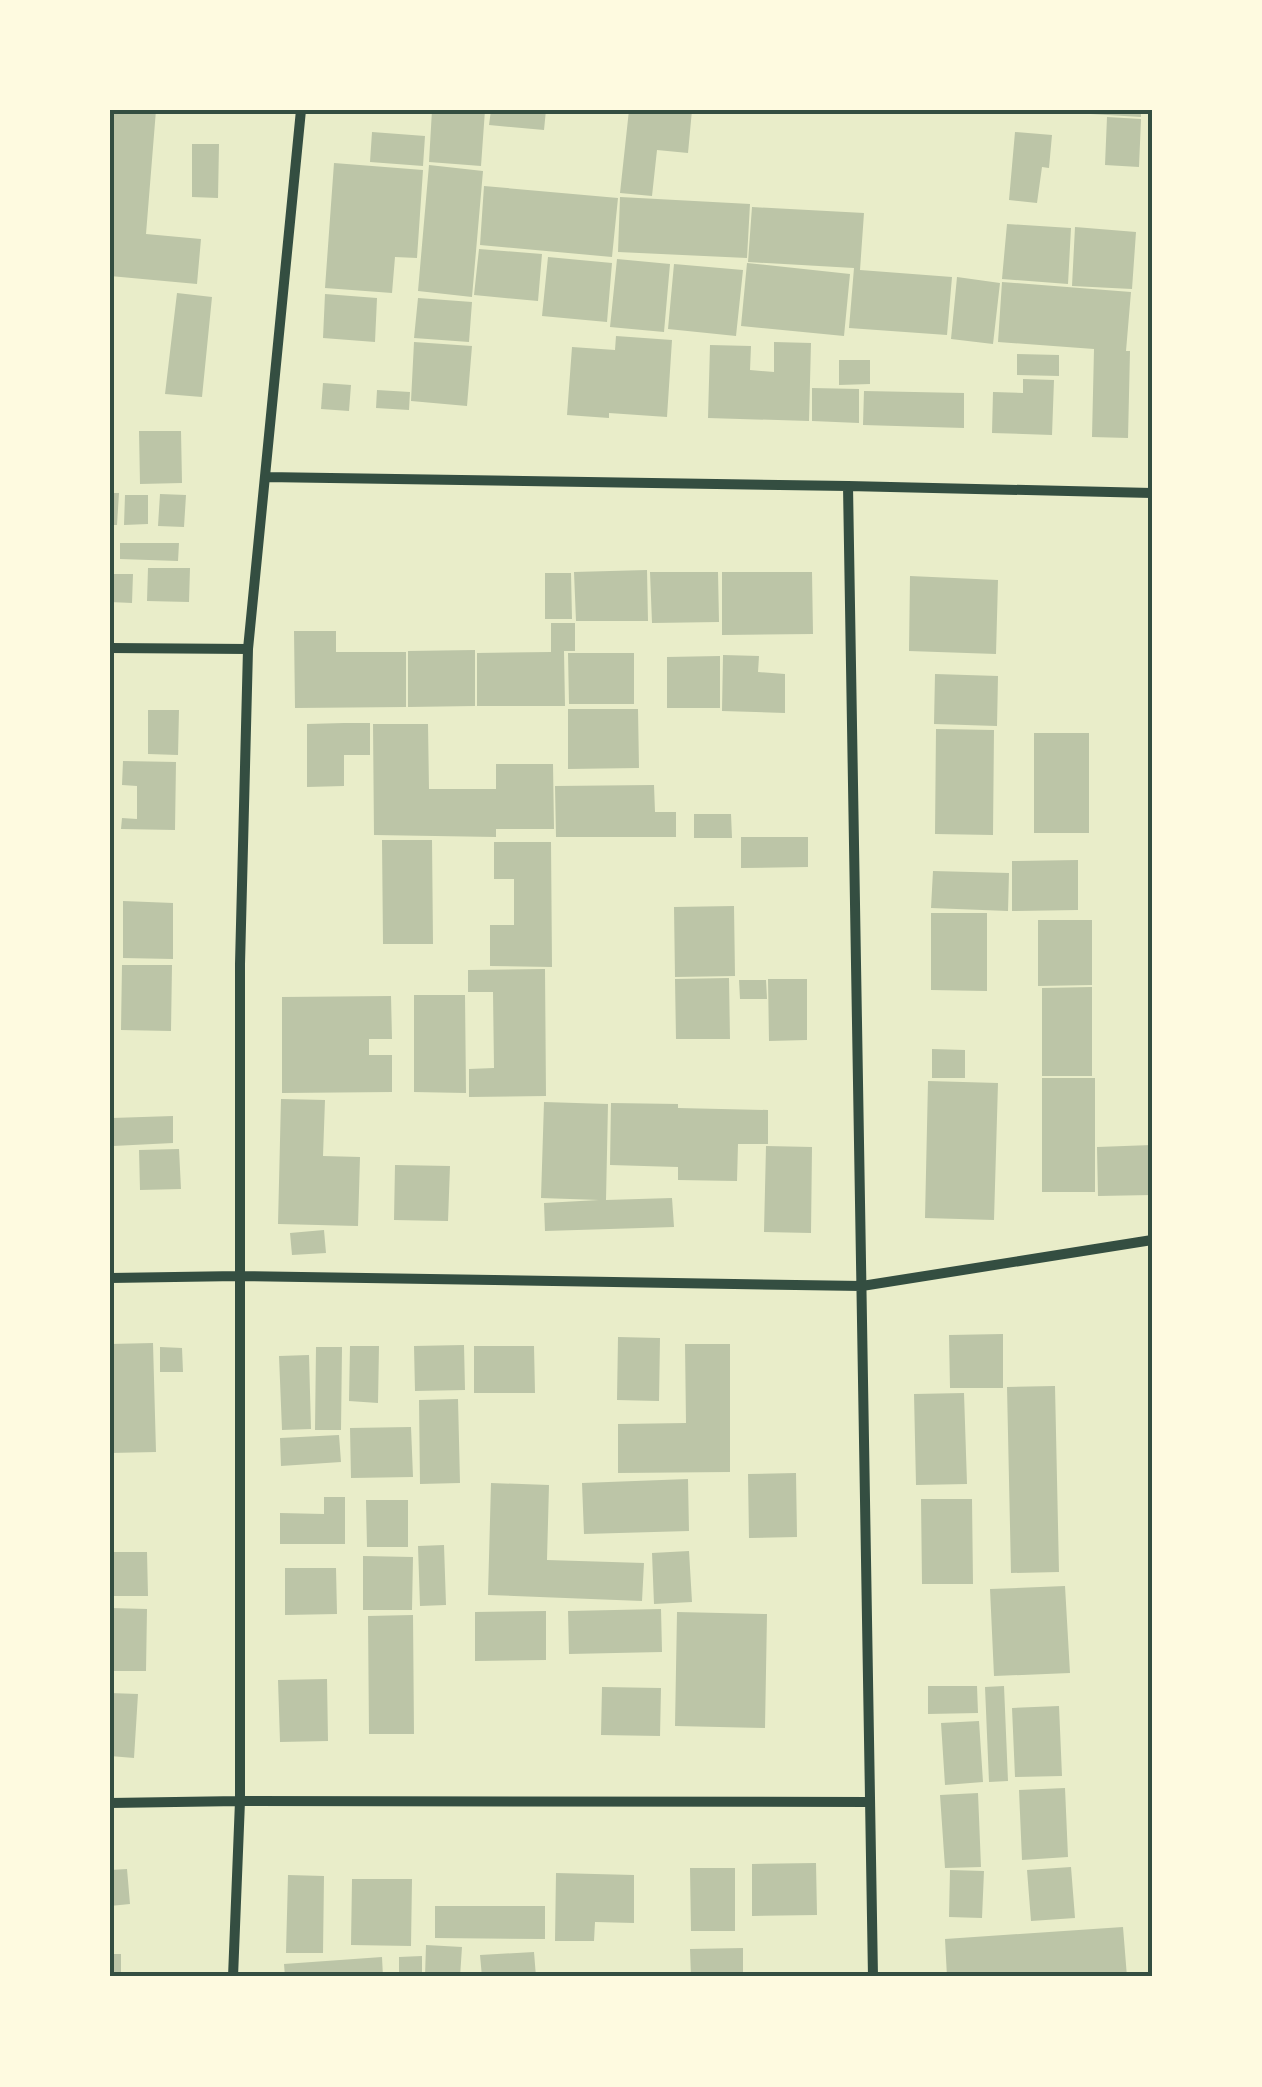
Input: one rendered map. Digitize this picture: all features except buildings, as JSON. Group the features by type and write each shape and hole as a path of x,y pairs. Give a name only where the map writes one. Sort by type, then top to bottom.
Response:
{"street":[{"path":"234,1977 240,1801 240,964 248,649 301,110"},
{"path":"265,477 1152,493"},
{"path":"848,486 873,1977"},
{"path":"110,648 248,649"},
{"path":"110,1278 239,1276 862,1286 1152,1240"},
{"path":"110,1803 870,1802"}]}
